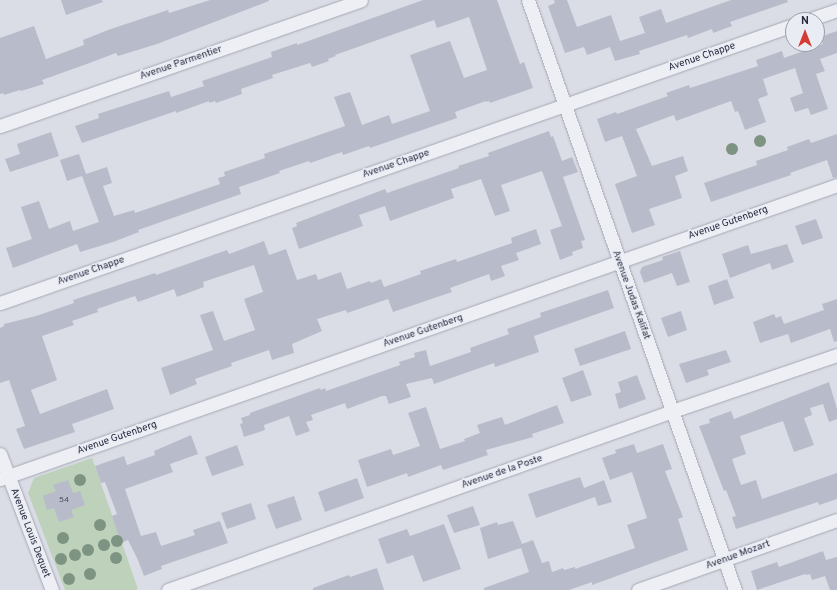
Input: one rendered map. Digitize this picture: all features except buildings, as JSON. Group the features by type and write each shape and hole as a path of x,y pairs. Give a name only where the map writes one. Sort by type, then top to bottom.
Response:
{"street":[{"name":"Avenue Parmentier","path":"0,126 361,0"},
{"name":"Avenue Judas Kalifat","path":"528,0 735,590"},
{"path":"825,14 837,10"},
{"name":"Avenue Chappe","path":"0,303 785,28"},
{"name":"Avenue Gutenberg","path":"4,478 837,185"},
{"name":"Avenue de la Poste","path":"168,590 837,355"},
{"name":"Avenue Louis Dequet","path":"0,454 4,478 52,590"},
{"name":"Avenue Mozart","path":"638,590 837,520"}],"green space":[{"path":"92,458 138,589 65,590 28,493 34,478"}]}
